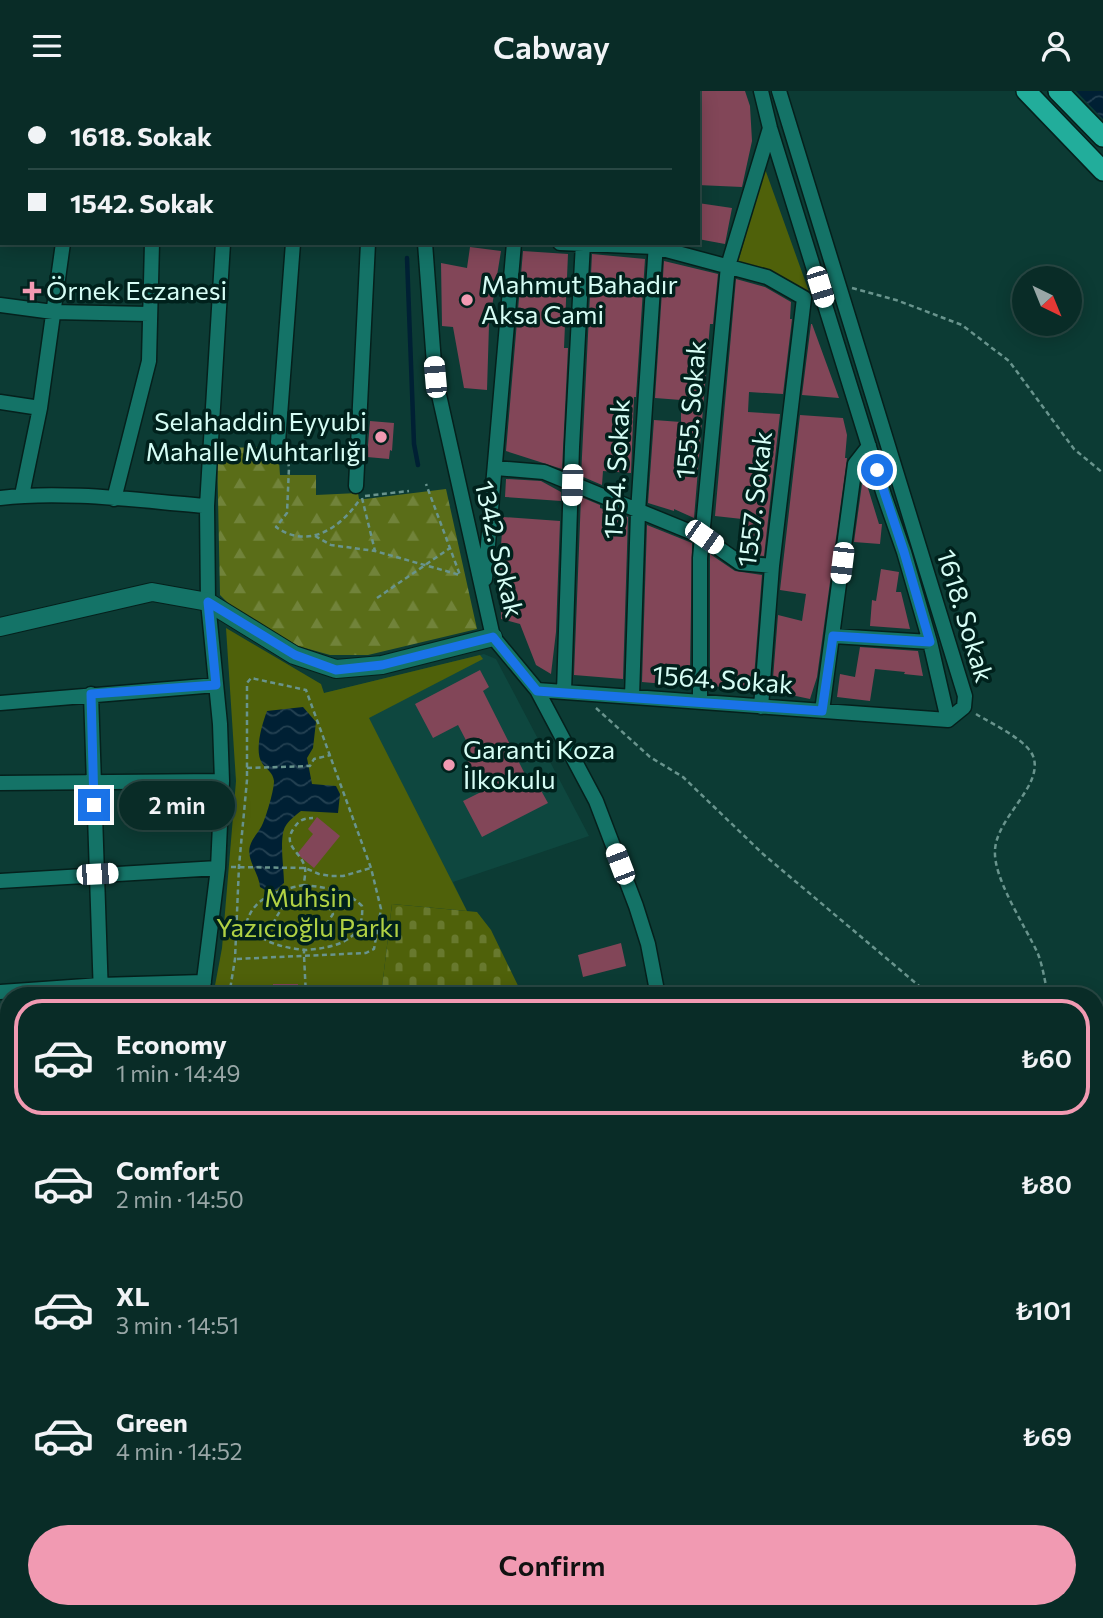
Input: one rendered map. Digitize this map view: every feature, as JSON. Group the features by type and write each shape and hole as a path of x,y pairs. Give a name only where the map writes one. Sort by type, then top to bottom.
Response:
{"main road":[{"path":"1026,91 1103,171"},
{"path":"1058,91 1103,137"}],"street":[{"name":"1618. Sokak","path":"761,91 770,128 904,552 930,642 948,720 964,707 965,697 779,91"},
{"name":"1555. Sokak","path":"700,702 700,558 728,266 770,128"},
{"path":"22,495 40,408 63,245"},
{"path":"114,499 149,361 152,245"},
{"path":"203,987 218,868 222,781 208,602 207,506 223,245"},
{"path":"278,442 293,245"},
{"path":"359,491 368,245"},
{"name":"1342. Sokak","path":"425,245 435,377 493,637 537,691 596,801 636,906 648,944 656,987"},
{"path":"483,590 514,245"},
{"path":"564,692 572,447 583,245"},
{"path":"656,245 728,266"},
{"name":"1554. Sokak","path":"632,697 638,512 656,245"},
{"name":"1557. Sokak","path":"728,266 767,277 804,298 772,566 761,707"},
{"path":"0,305 52,312 149,314"},
{"path":"0,402 40,408"},
{"path":"822,711 855,464 869,446"},
{"path":"496,468 544,472 704,537 740,563 772,566"},
{"path":"0,498 22,495 207,506"},
{"path":"0,627 152,593 208,602 295,655 336,670 382,665 493,637"},
{"path":"833,636 930,642"},
{"path":"0,703 216,685"},
{"name":"1564. Sokak","path":"537,691 948,720"},
{"path":"91,694 101,987"},
{"path":"0,783 222,781"},
{"path":"0,881 218,868"}],"path":[{"path":"839,289 856,288 962,325 1009,361 1074,449 1103,473"},
{"path":"278,442 286,451 289,467 287,513 276,527 296,537 325,533 340,523 359,491"},
{"path":"314,536 331,545 375,551 460,575 426,484"},
{"path":"359,491 410,491"},
{"path":"359,491 375,551"},
{"path":"377,598 450,548"},
{"path":"230,987 247,768 247,683 251,678 306,690 371,868 381,909 374,949 366,953 234,959"},
{"path":"593,706 650,757 683,777 763,854 920,987"},
{"path":"964,707 1021,741 1034,756 1036,771 999,830 994,852 998,873 1038,956 1046,987"},
{"path":"247,768 310,766 314,759 331,755"},
{"path":"305,898 305,868 290,845 289,834 296,823 304,818 313,818"},
{"path":"218,868 305,868 318,874 343,876 371,868"},
{"path":"304,885 351,895 362,906 361,925 349,939 321,949 304,950 279,947 253,932 247,922 252,908 261,900 289,888 304,885"},
{"path":"305,898 325,903 331,908 333,915 321,933 304,939 284,935 274,922 279,911 287,903 305,898"},
{"path":"304,939 306,987"}],"shaded area":[{"name":"Garanti Koza İlkokulu","path":"484,654 496,659 589,836 453,882 467,911 324,693"}],"green space":[{"path":"765,169 812,300 782,279 738,262"},
{"path":"278,447 280,475 316,475 316,495 358,493 359,499 365,499 446,489 477,629 368,655 330,655 298,646 231,606 220,595 217,448"},
{"name":"Muhsin Yazıcıoğlu Parkı","path":"226,628 321,684 324,693 480,655 483,659 369,718 467,911 392,904 382,987 215,987 222,948 236,781"},
{"path":"392,904 477,912 491,930 519,987 382,987"}],"water":[{"path":"1076,91 1103,91 1103,119"},
{"path":"303,707 316,722 313,748 307,758 312,784 336,786 340,794 338,813 301,811 288,823 282,839 284,883 277,890 267,891 260,887 249,851 265,819 274,785 272,775 260,758 260,737 267,711"}],"building":[{"path":"700,91 745,91 750,106 752,141 742,187 700,185"},
{"path":"700,203 732,208 725,244 700,239"},
{"path":"470,247 501,251 489,325 487,390 464,388 453,327 442,326 441,263 467,268"},
{"path":"523,251 568,254 564,348 568,348 562,469 506,451"},
{"path":"592,254 645,259 631,473 603,471 602,485 581,476"},
{"path":"664,261 718,274 713,324 710,324 694,518 674,509 648,503 654,420 681,422 681,400 655,398"},
{"path":"736,279 765,287 791,302 792,319 783,394 749,392 748,412 780,414 764,556 743,554 739,551 742,519 715,516"},
{"path":"812,324 839,398 802,395"},
{"path":"800,415 843,418 847,435 847,458 817,677 810,699 772,691 778,615 802,621 806,594 780,590"},
{"name":"Selahaddin Eyyubi Mahalle Muhtarlığı","path":"370,421 394,423 389,459 367,457"},
{"path":"506,479 541,481 561,492 561,501 505,497"},
{"path":"862,484 867,485 879,524 882,524 880,544 854,542"},
{"path":"581,497 600,505 600,508 628,517 623,679 574,675"},
{"path":"503,517 560,521 556,632 551,674 536,665 520,624 501,619 500,560"},
{"path":"647,525 692,543 690,670 666,669 665,684 642,682"},
{"path":"710,554 735,571 762,575 753,690 710,686"},
{"path":"881,569 899,572 896,592 901,592 910,629 870,626 872,600 876,601"},
{"path":"860,647 918,651 923,676 875,669 870,701 837,697 840,674 855,677"},
{"path":"480,670 489,687 483,691 532,788 538,785 548,803 482,837 463,801 491,787 481,767 473,771 462,750 469,746 458,725 433,738 415,704"},
{"path":"317,817 340,836 314,868 297,854 313,834 308,829"},
{"path":"621,943 626,966 583,977 578,955"},
{"path":"273,984 298,984 298,987 273,987"}],"waterway":[{"path":"407,258 414,444 418,465"}],"place":[{"name":"Örnek Eczanesi","path":"32,291"},
{"name":"Mahmut Bahadır Aksa Cami","path":"467,300"},
{"name":"Selahaddin Eyyubi Mahalle Muhtarlığı","path":"381,437"},
{"name":"Garanti Koza İlkokulu","path":"449,765"}],"route":[{"path":"94,805 91,694 216,685 208,602 295,655 336,670 382,665 493,637 537,691 822,711 833,636 930,642 877,470"}]}
